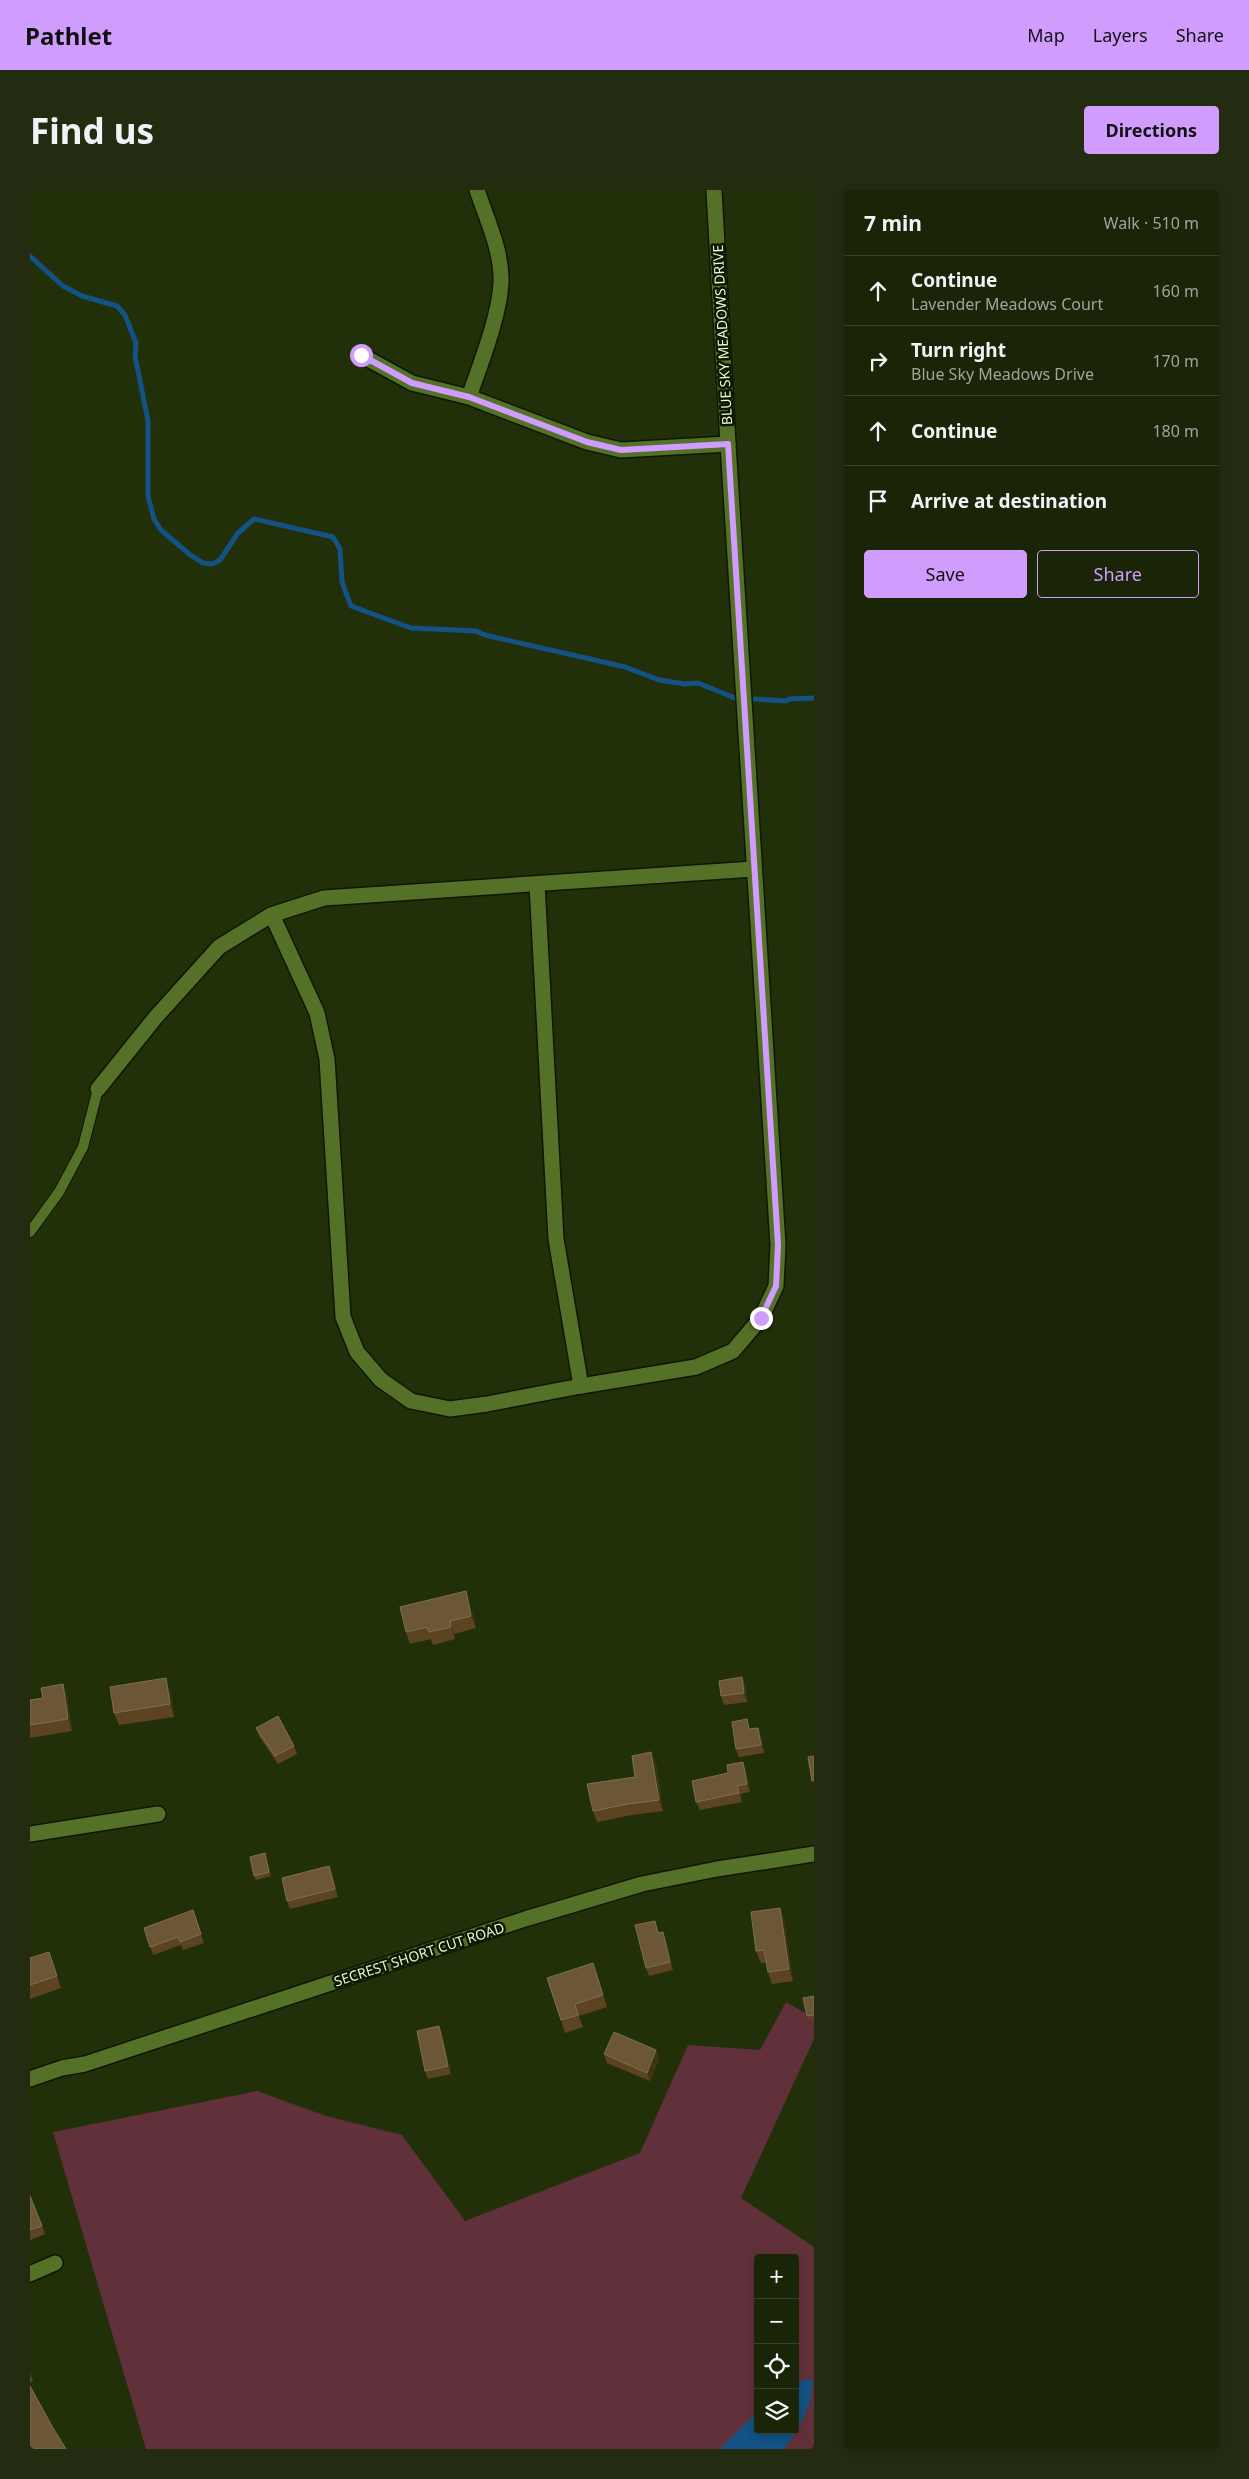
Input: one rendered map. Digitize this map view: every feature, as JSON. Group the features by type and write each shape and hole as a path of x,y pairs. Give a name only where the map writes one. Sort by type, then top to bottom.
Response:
{"street":[{"path":"469,397 492,329 501,283 496,244 477,190"},
{"name":"BLUE SKY MEADOWS DRIVE","path":"272,915 317,1013 327,1059 343,1316 357,1352 381,1380 411,1401 450,1409 696,1367 733,1351 761,1318 776,1286 778,1245 714,190"},
{"path":"361,355 412,383 469,397 587,442 621,450 728,444"},
{"path":"98,1089 155,1018 219,947 272,915 324,898 754,869"},
{"path":"537,884 556,1239 581,1386"},
{"path":"30,1834 158,1814"},
{"name":"SECREST SHORT CUT ROAD","path":"30,2079 62,2068 85,2064 525,1919 642,1884 717,1869 814,1854"},
{"path":"30,2274 55,2263"}],"lane":[{"path":"30,1232 59,1192 84,1147 98,1089"}],"shaded area":[{"path":"786,2002 814,2018 814,2039 741,2198 814,2247 814,2449 146,2449 53,2132 257,2091 326,2116 402,2135 465,2221 640,2153 688,2045 760,2050"}],"water":[{"path":"812,2379 808,2407 799,2426 799,2389 799,2381"},
{"path":"754,2415 754,2434 795,2434 784,2449 720,2449"}],"building":[{"path":"466,1591 471,1616 450,1621 451,1627 429,1632 427,1627 406,1632 400,1607"},
{"path":"742,1677 744,1693 721,1696 719,1681"},
{"path":"166,1678 170,1704 114,1713 110,1687"},
{"path":"63,1684 68,1719 30,1725 30,1700 43,1698 41,1688"},
{"path":"278,1716 294,1746 275,1756 256,1728"},
{"path":"747,1719 749,1729 758,1728 761,1745 736,1749 732,1722"},
{"path":"651,1752 659,1800 593,1811 587,1784 635,1777 632,1756"},
{"path":"814,1756 814,1781 812,1781 808,1757"},
{"path":"743,1762 747,1784 737,1786 739,1793 696,1802 692,1781 728,1773 727,1765"},
{"path":"265,1853 269,1872 254,1876 250,1857"},
{"path":"329,1866 335,1889 287,1901 282,1878"},
{"path":"780,1908 789,1969 768,1972 764,1950 756,1951 751,1912"},
{"path":"193,1910 201,1934 180,1942 178,1937 150,1947 144,1928"},
{"path":"655,1921 658,1933 663,1932 670,1962 646,1968 635,1925"},
{"path":"49,1952 57,1976 30,1985 30,1958"},
{"path":"593,1963 603,1995 575,2004 578,2015 561,2020 547,1978"},
{"path":"814,1996 814,2015 807,2016 803,1998"},
{"path":"439,2026 448,2066 425,2071 417,2031"},
{"path":"614,2032 656,2050 647,2073 604,2054"},
{"path":"30,2196 42,2226 30,2230"},
{"path":"30,2386 53,2428 66,2449 30,2449"}],"waterway":[{"path":"30,256 63,286 82,296 117,306 125,315 136,343 135,356 148,421 148,496 154,519 161,530 189,554 203,563 212,564 220,560 238,533 254,519 333,537 340,549 342,582 351,606 411,628 476,631 485,635 625,667 659,680 685,684 698,683 735,698"},
{"path":"755,699 786,701 789,699 814,698"}],"route":[{"path":"361,355 412,383 469,397 525,420 587,442 621,450 728,444 778,1245 776,1286 761,1318"}]}
